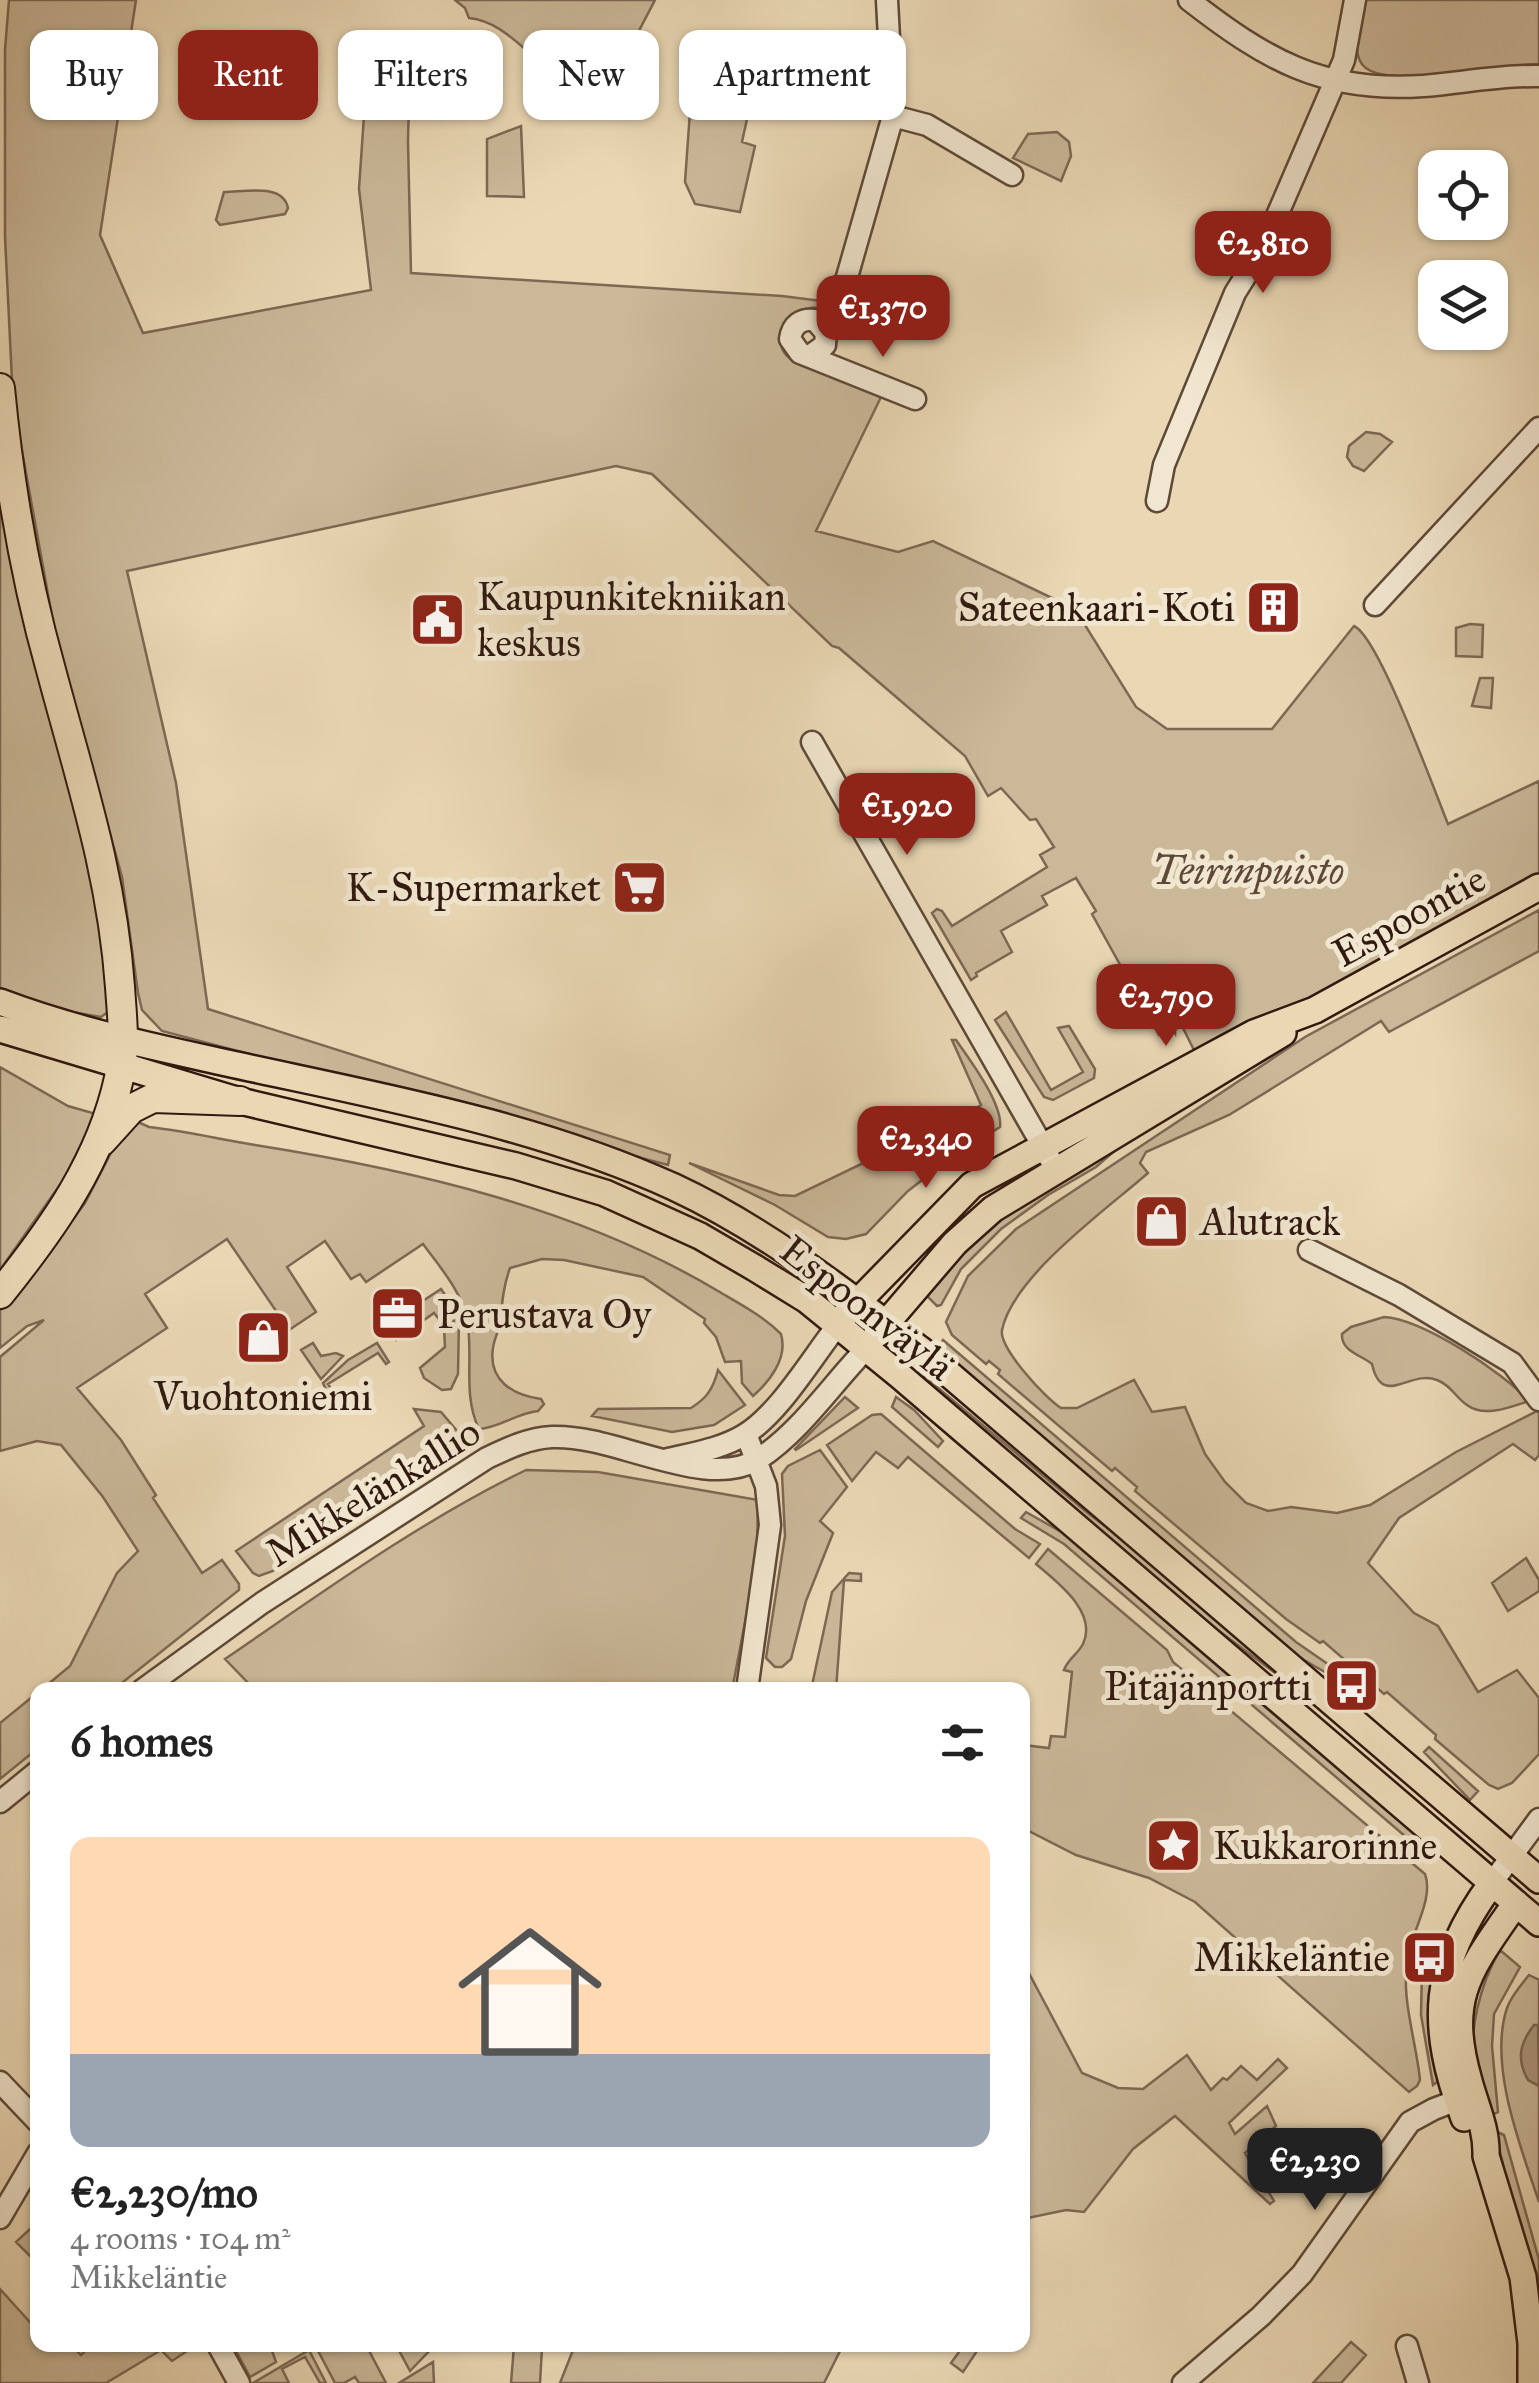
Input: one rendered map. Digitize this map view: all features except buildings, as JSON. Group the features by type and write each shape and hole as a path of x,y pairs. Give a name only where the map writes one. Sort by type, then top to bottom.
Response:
{"highway":[{"path":"0,388 8,473 30,584 110,890 122,1054 98,1146 42,1242 0,1294"},
{"path":"98,1146 131,1109 153,1098 240,1101"}],"main road":[{"name":"Espoontie","path":"866,1349 973,1226 1008,1198 1261,1050 1315,1010 1539,887"},
{"name":"Espoonväylä","path":"0,1002 240,1101 516,1166 605,1193 700,1236 807,1300 1539,1923"},
{"name":"Espoontie","path":"837,1326 972,1185 1254,1033 1315,1010"},
{"name":"Espoonväylä","path":"0,1030 464,1116 571,1148 676,1188 752,1228 886,1323 1538,1875"},
{"path":"1465,2097 1440,2033 1441,2000 1449,1961 1462,1927 1492,1883"},
{"path":"1516,1903 1464,1986 1459,2006 1460,2047 1472,2140 1486,2156 1523,2277 1531,2383"}],"street":[{"path":"888,0 889,30"},
{"path":"1189,0 1260,50 1304,73 1334,82 1416,87 1539,76"},
{"path":"1157,501 1164,465 1235,293 1264,248 1344,60 1355,0"},
{"path":"906,119 927,125 1012,175"},
{"path":"812,355 822,350 847,277 892,120"},
{"path":"826,333 820,323 808,319 793,328 790,339 795,350 915,400"},
{"path":"1375,605 1539,428"},
{"path":"812,742 1056,1169"},
{"path":"1308,1250 1384,1287 1512,1363 1539,1400"},
{"name":"Mikkelänkallio","path":"668,1459 720,1446 746,1434 774,1407 837,1326"},
{"name":"Mikkelänkallio","path":"153,1682 262,1603 487,1458 514,1445 555,1436 620,1446 710,1472 758,1460 798,1424 866,1349"},
{"path":"746,1434 766,1486 770,1526 748,1682"},
{"path":"0,1802 30,1778"},
{"path":"1492,1883 1539,1818"},
{"path":"1516,1903 1538,1875"},
{"path":"0,2082 30,2114"},
{"path":"1183,2383 1302,2274 1410,2122 1465,2097"},
{"path":"0,2218 30,2167"},
{"path":"1407,2346 1418,2383"},
{"path":"222,2352 240,2383"}],"green space":[{"name":"Teirinpuisto","path":"9,0 136,0 131,30 30,30 30,120 118,120 100,235 143,333 371,290 359,189 364,120 409,120 411,273 822,301 820,308 800,310 789,319 782,336 784,352 796,362 882,395 816,531 898,552 933,541 1075,609 1136,707 1167,729 1272,729 1354,626 1365,636 1391,685 1448,824 1539,781 1539,874 1278,1015 1196,1054 1182,1026 1175,1027 1175,1033 1173,1030 1159,1035 1076,878 1042,896 1047,905 1001,931 1012,952 971,980 932,913 942,911 952,926 1047,867 1040,855 1054,847 1036,819 1030,820 1001,788 988,796 965,756 832,646 652,474 616,466 127,571 176,783 208,1009 670,1155 668,1165 162,1031 142,1010 122,877 55,633 13,401 5,237 5,50"},
{"path":"455,0 655,0 639,30 523,30 523,47 503,30 469,18"},
{"path":"1364,0 1539,0 1539,64 1414,77 1371,71 1360,61 1357,47"},
{"path":"689,120 747,120 742,142 755,146 740,212 695,204 685,182"},
{"path":"521,126 524,197 487,196 487,139"},
{"path":"1057,132 1069,142 1071,156 1061,181 1013,158 1028,134"},
{"path":"224,192 271,192 285,200 288,208 285,214 220,225 216,220"},
{"path":"1366,432 1380,434 1392,442 1364,471 1353,466 1347,457 1349,446"},
{"path":"0,489 99,901 109,1005 108,1012 101,1017 0,990"},
{"path":"1483,625 1482,657 1456,656 1456,628"},
{"path":"1480,678 1493,678 1491,708 1472,706"},
{"path":"1539,910 1539,951 1389,1032 1381,1021 1229,1115 1146,1152 1140,1163 1148,1173 1042,1266 1010,1309 1002,1330 1015,1360 1061,1408 1077,1408 1134,1380 1152,1412 1185,1407 1205,1454 1225,1482 1246,1503 1268,1511 1291,1507 1337,1513 1370,1505 1456,1452 1539,1410 1539,1455 1535,1460 1513,1444 1399,1518 1368,1563 1414,1613 1438,1626 1478,1692 1517,1670 1539,1698 1539,1754 1512,1783 1498,1789 1435,1739 1436,1735 1387,1692 1384,1694 1323,1641 1320,1643 1286,1619 1135,1491 1137,1487 1115,1468 1112,1471 998,1374 1000,1370 989,1361 986,1364 952,1335 946,1322 968,1276 1016,1229 1305,1037"},
{"path":"1006,1012 1051,1090 1083,1072 1058,1028 1069,1026 1095,1069 1094,1078 1053,1100 1044,1097 995,1020"},
{"path":"952,1040 956,1040 984,1082 1000,1117 1000,1127 970,1146 952,1121 981,1105"},
{"path":"0,1067 68,1106 96,1114 64,1179 0,1270"},
{"path":"129,1118 149,1127 374,1167 494,1196 609,1237 665,1262 767,1322 781,1334 782,1352 771,1376 753,1396 742,1383 741,1361 725,1362 705,1319 643,1277 542,1259 510,1268 492,1359 504,1384 541,1399 544,1404 538,1411 479,1429 471,1402 469,1333 464,1309 423,1244 366,1282 360,1274 351,1279 325,1241 287,1267 316,1312 289,1330 227,1239 145,1294 167,1328 77,1388 121,1440 202,1573 222,1560 239,1590 123,1682 51,1682 70,1666 117,1573 138,1551 103,1497 61,1445 37,1441 0,1451 0,1357 44,1320 27,1326 0,1348 0,1311 85,1203"},
{"path":"938,1127 951,1156 948,1160 908,1191 866,1234 846,1239 828,1237 775,1205 689,1163 779,1195 795,1196"},
{"path":"1126,1141 1096,1167 1001,1229 961,1269 941,1305 937,1306 926,1295 989,1226"},
{"path":"441,1289 458,1314 443,1324 434,1313 396,1340 392,1334 412,1320 406,1312"},
{"path":"1384,1317 1419,1327 1461,1349 1529,1401 1481,1411 1467,1405 1437,1380 1383,1384 1372,1364 1345,1345 1342,1334 1351,1327"},
{"path":"459,1318 458,1374 451,1389 442,1390 424,1378 420,1368 445,1347 444,1327"},
{"path":"943,1340 1296,1642 1348,1678 1344,1683 1297,1656 937,1348"},
{"path":"313,1343 321,1356 343,1356 321,1379 301,1350"},
{"path":"377,1343 389,1362 386,1364 378,1353 328,1384 344,1407 339,1411 334,1408 323,1383 348,1360"},
{"path":"718,1370 745,1405 714,1425 672,1432 592,1416 598,1409 691,1408 709,1392"},
{"path":"919,1372 1089,1514 1179,1582 1453,1823 1302,1693 1176,1599 914,1377"},
{"path":"845,1397 858,1408 796,1450 795,1449"},
{"path":"896,1397 943,1441 938,1447 892,1407"},
{"path":"414,1409 441,1412 463,1443 273,1571 259,1576 253,1573 236,1551 424,1426"},
{"path":"881,1414 1015,1529 1040,1544 1029,1558 908,1457 898,1468 876,1452 852,1481 827,1445 872,1415"},
{"path":"820,1450 847,1487 820,1521 833,1533 806,1601 791,1659 782,1667 775,1667 766,1658 785,1536 782,1474 788,1466"},
{"path":"526,1470 598,1472 758,1500 757,1560 734,1682 247,1682 225,1659 335,1583 486,1490"},
{"path":"1026,1512 1072,1538 1433,1848 1427,1855 1064,1544 1021,1518"},
{"path":"1048,1549 1167,1650 1173,1662 1425,1874 1427,1894 1406,1971 1420,2080 1409,2092 1195,1902 1149,1878 1076,1855 1030,1832 1030,1746 1049,1748 1051,1736 1065,1737 1072,1672 1064,1670 1083,1644 1086,1632 1085,1621 1073,1599 1036,1564"},
{"path":"1526,1558 1539,1580 1539,1591 1508,1611 1492,1583"},
{"path":"849,1573 861,1574 861,1581 844,1580 837,1682 813,1682 832,1592"},
{"path":"30,1699 30,1755 0,1779 0,1723"},
{"path":"1429,1747 1478,1791 1470,1800 1424,1752"},
{"path":"1500,1950 1520,1967 1494,2014 1492,2046 1498,2112 1490,2116 1475,2071 1474,2024 1487,1977"},
{"path":"1422,1969 1429,1971 1438,2069 1433,2085 1421,2015"},
{"path":"1030,1975 1082,2073 1118,2088 1143,2089 1187,2055 1211,2090 1241,2066 1257,2080 1278,2059 1287,2068 1229,2123 1235,2134 1267,2106 1276,2126 1245,2153 1274,2201 1270,2204 1175,2116 1133,2149 1084,2212 1066,2210 1030,2218"},
{"path":"1529,1975 1539,1980 1539,2202 1509,2106 1501,2055 1507,2008"},
{"path":"1495,2131 1504,2135 1539,2260 1539,2317"},
{"path":"30,2229 30,2256 16,2242"},
{"path":"0,2289 30,2322 30,2352 158,2352 106,2383 0,2383"},
{"path":"1351,2342 1366,2355 1341,2383 1313,2383"},
{"path":"163,2352 186,2352 172,2361"},
{"path":"237,2352 272,2352 276,2362 250,2377"},
{"path":"310,2352 326,2383 320,2383 305,2357 282,2369 289,2383 253,2383"},
{"path":"319,2352 370,2352 386,2383 359,2383 355,2377 335,2383"},
{"path":"400,2352 428,2352 410,2371"},
{"path":"514,2352 542,2352 540,2383 511,2383"},
{"path":"572,2352 840,2352 824,2383 560,2383"},
{"path":"959,2352 976,2352 963,2372 951,2363"},
{"path":"433,2362 434,2383 399,2383"}],"shaded area":[{"path":"1538,2025 1539,2086 1528,2080 1521,2058 1525,2038"}],"place":[{"name":"Sateenkaari-Koti","path":"1274,607"},
{"name":"Kaupunkitekniikan keskus","path":"438,619"},
{"name":"K-Supermarket","path":"640,887"},
{"name":"Alutrack","path":"1161,1221"},
{"name":"Perustava Oy","path":"398,1314"},
{"name":"Vuohtoniemi","path":"263,1337"},
{"name":"Pitäjänportti","path":"1351,1686"},
{"name":"Kukkarorinne","path":"1174,1845"},
{"name":"Mikkeläntie","path":"1429,1957"}]}
